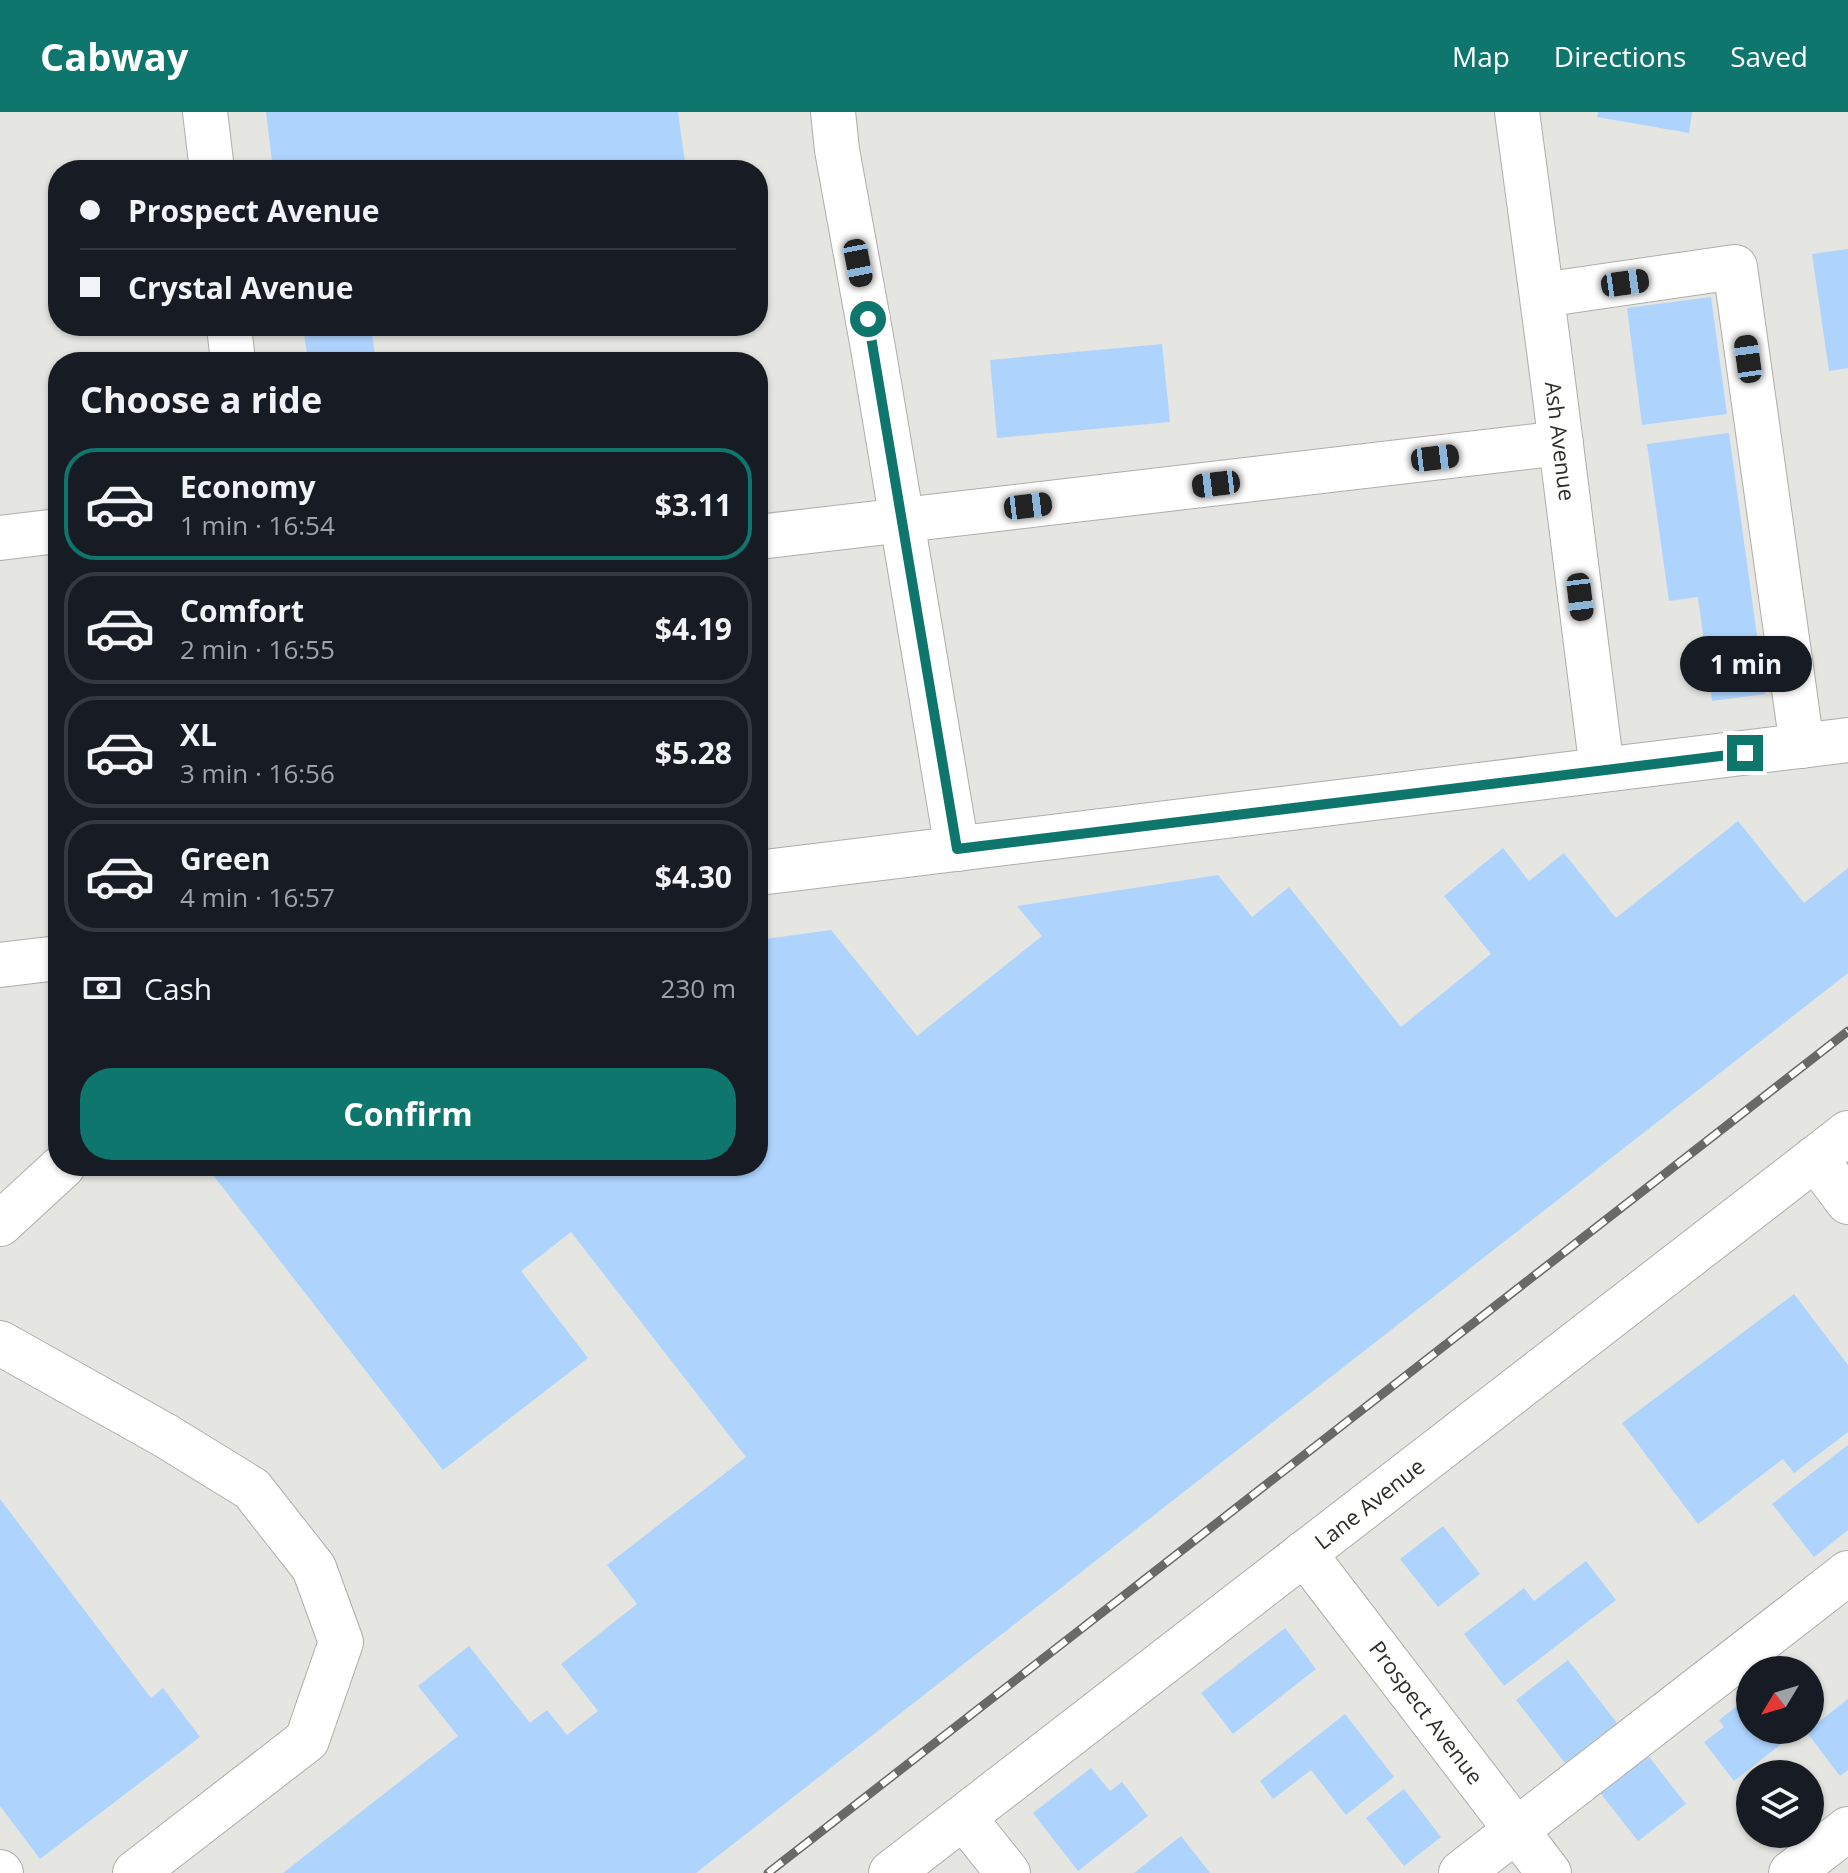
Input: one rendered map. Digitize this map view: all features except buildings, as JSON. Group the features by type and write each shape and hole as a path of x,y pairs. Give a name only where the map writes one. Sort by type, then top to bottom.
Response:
{"street":[{"path":"205,112 211,160"},
{"path":"833,112 957,849"},
{"name":"Ash Avenue","path":"1517,112 1602,770"},
{"path":"1542,295 1735,267 1802,746"},
{"path":"768,536 1561,443"},
{"path":"0,538 48,532"},
{"path":"768,872 1848,740"},
{"path":"0,965 48,959"},
{"path":"1832,1146 1848,1202"},
{"name":"Lane Avenue","path":"891,1873 1832,1146"},
{"path":"0,1224 52,1176"},
{"path":"0,1343 166,1436 252,1489 314,1568 341,1642 307,1740 135,1873"},
{"name":"Prospect Avenue","path":"1304,1553 1549,1873"},
{"path":"1461,1873 1848,1573"},
{"path":"964,1818 1008,1873"},
{"path":"1791,1873 1848,1829"}],"railway":[{"path":"768,1873 1848,1031"}],"route":[{"path":"868,319 957,849 1745,753"}]}
